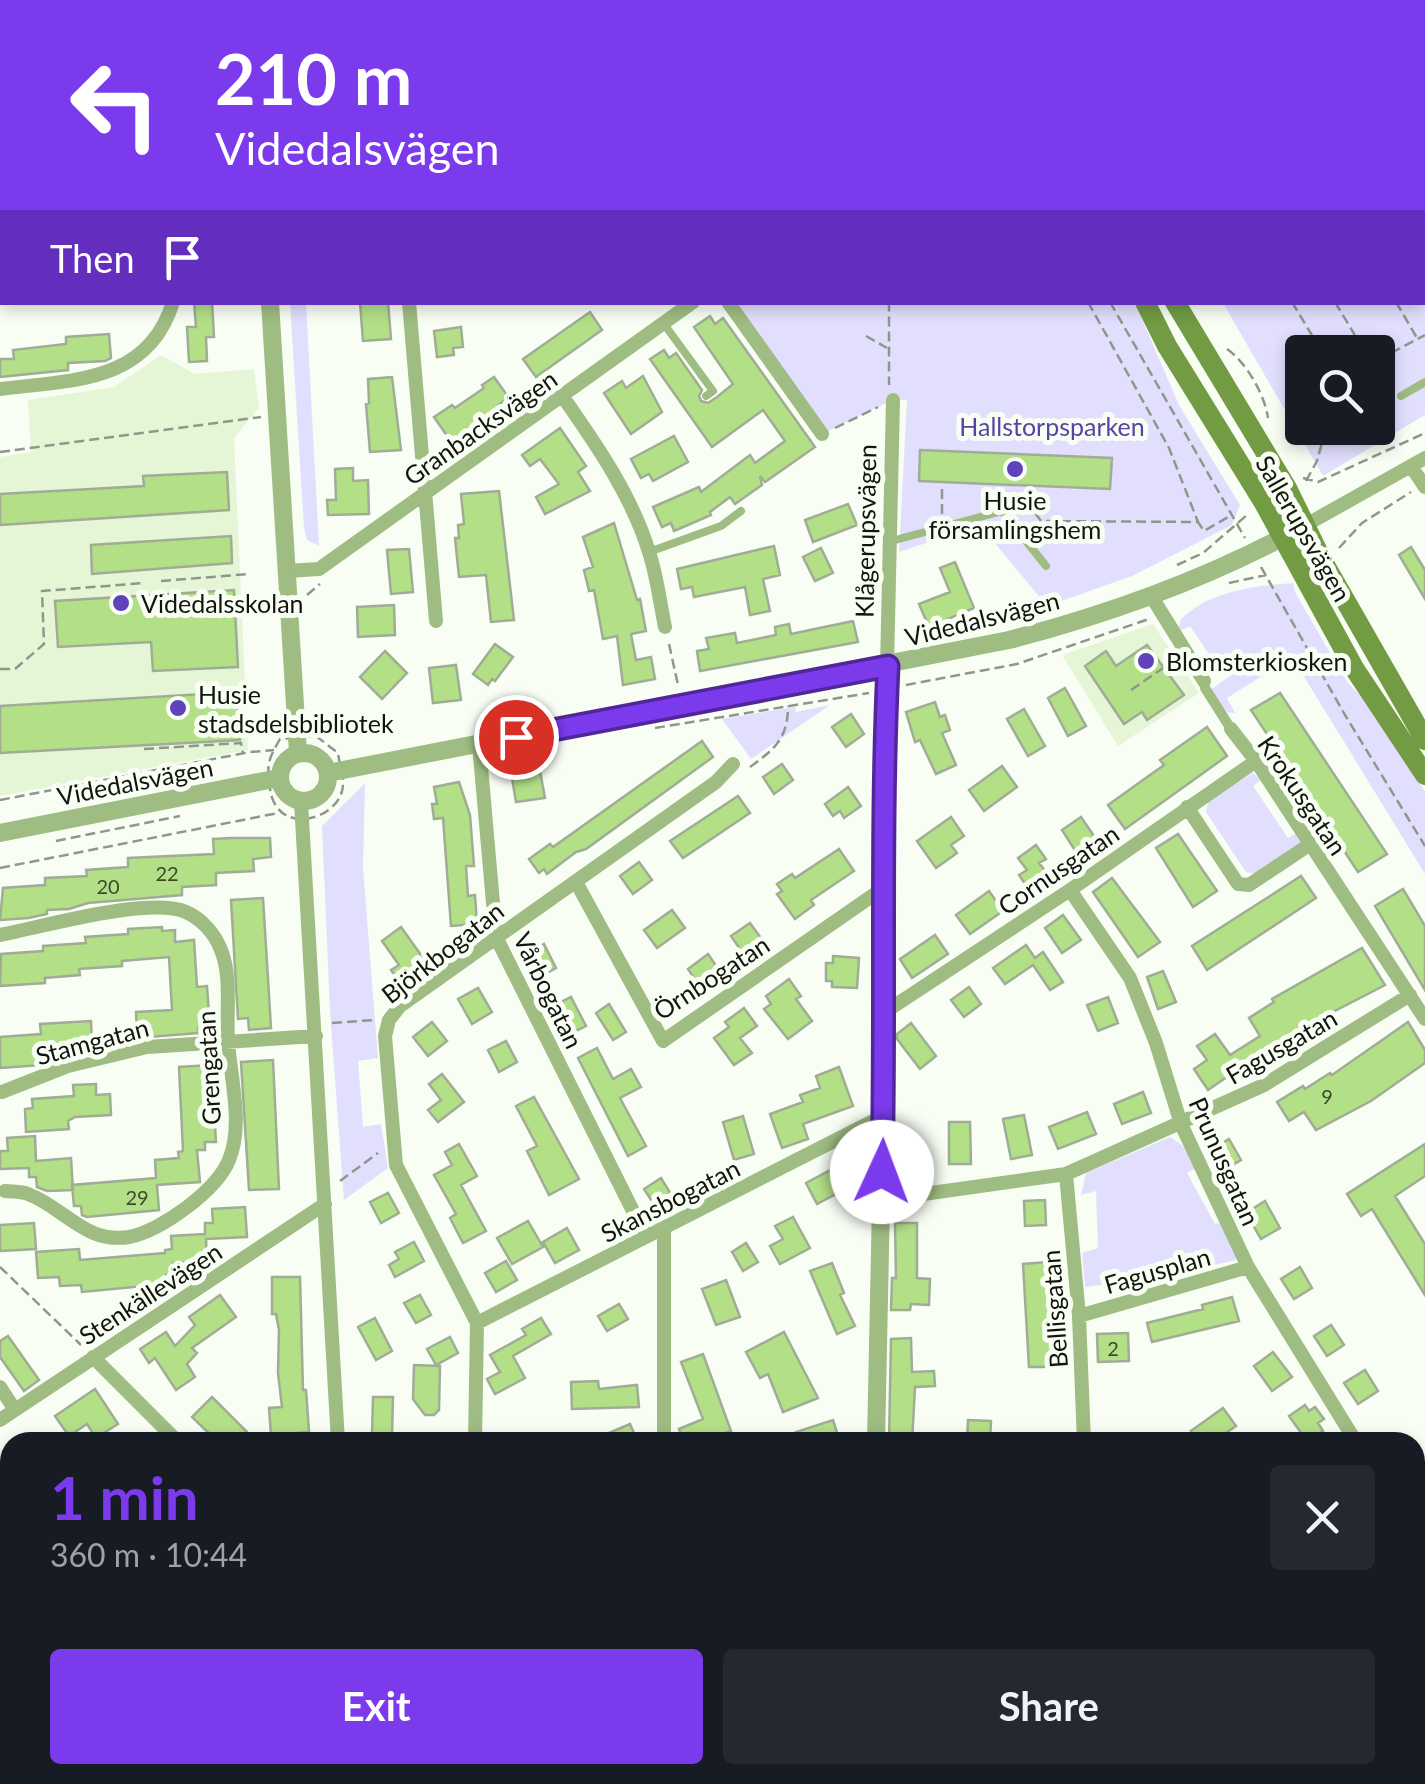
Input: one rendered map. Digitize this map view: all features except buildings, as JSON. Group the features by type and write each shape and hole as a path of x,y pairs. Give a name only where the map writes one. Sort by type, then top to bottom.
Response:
{"main road":[{"name":"Sallerupsvägen","path":"1146,305 1166,346 1283,538 1372,698 1425,775"},
{"name":"Sallerupsvägen","path":"1177,305 1288,490 1304,526 1425,740"}],"street":[{"path":"0,389 84,379 117,369 148,348 160,333 172,305"},
{"path":"270,305 298,753"},
{"path":"408,305 436,621"},
{"name":"Granbacksvägen","path":"286,571 319,569 689,305"},
{"path":"730,305 822,434"},
{"path":"563,397 597,445 636,519 650,552 666,628"},
{"name":"Klågerupsvägen","path":"876,1432 885,1012 882,889 893,400"},
{"path":"1304,526 1418,462 1424,486"},
{"name":"Videdalsvägen","path":"328,773 888,666 1052,629 1150,594 1304,526"},
{"name":"Krokusgatan","path":"1150,594 1231,729 1425,1019"},
{"name":"Vårbogatan","path":"479,744 496,937 646,1237"},
{"path":"298,753 320,759 328,773 321,795 301,802 288,796 279,778 284,762 298,753"},
{"name":"Cornusgatan","path":"885,1012 1256,761"},
{"name":"Björkbogatan","path":"474,1432 477,1323 401,1177 393,1146 386,1063 389,1020 400,1006 716,782 733,764"},
{"name":"Videdalsvägen","path":"0,833 279,778"},
{"path":"301,802 337,1432"},
{"path":"1187,807 1238,884 1249,885 1309,844"},
{"name":"Örnbogatan","path":"576,882 662,1042 882,889"},
{"name":"Prunusgatan","path":"1070,890 1130,978 1156,1043 1181,1124 1248,1267 1350,1432"},
{"name":"Grengatan","path":"0,935 146,906 186,912 206,926 221,949 225,964 234,1124 232,1152 219,1178 143,1234 104,1237 82,1229 27,1194 5,1191"},
{"name":"Fagusgatan","path":"881,1200 1066,1174 1264,1085 1410,995"},
{"name":"Stamgatan","path":"2,1092 101,1056 147,1046 228,1041 316,1029"},
{"name":"Skansbogatan","path":"477,1323 883,1116"},
{"name":"Bellisgatan","path":"1066,1174 1079,1316 1084,1432"},
{"name":"Stenkällevägen","path":"0,1420 325,1204"},
{"path":"664,1228 664,1432"},
{"name":"Fagusplan","path":"1079,1316 1248,1267"},
{"path":"93,1357 168,1432"},
{"path":"0,1386 16,1410"}],"lane":[{"path":"664,324 713,391 706,396"},
{"path":"1402,396 1425,382"},
{"path":"888,542 1028,504"},
{"path":"650,552 720,526 741,510"},
{"path":"1002,511 1046,566"}],"path":[{"path":"822,434 893,400 888,389 888,305"},
{"path":"1090,305 1169,448 1204,531 1231,516"},
{"path":"1112,305 1237,523"},
{"path":"1294,305 1312,335"},
{"path":"1337,305 1355,335"},
{"path":"1398,305 1418,339"},
{"path":"1395,351 1425,335"},
{"path":"866,336 888,349"},
{"path":"0,452 277,415"},
{"path":"1318,482 1425,433"},
{"path":"1308,480 1320,445"},
{"path":"942,486 942,527"},
{"path":"1339,548 1362,523 1424,486"},
{"path":"1028,504 1041,521 1198,522"},
{"path":"161,581 250,574"},
{"path":"1228,584 1266,575 1345,716 1425,846"},
{"path":"0,669 14,669 44,644 42,590 144,582"},
{"path":"654,728 1017,664 1160,614"},
{"path":"666,628 679,692"},
{"path":"1132,690 1186,653"},
{"path":"733,764 749,767 777,747 788,724 788,704"},
{"path":"144,749 241,743 243,754"},
{"path":"0,800 274,750"},
{"path":"0,868 278,813"},
{"path":"53,842 188,815"},
{"path":"316,1029 389,1020"},
{"path":"325,1204 340,1181 393,1146"},
{"path":"0,1268 93,1357"}],"shaded area":[{"name":"Videdalsskolan","path":"161,355 195,374 254,369 259,408 234,438 248,750 0,796 0,457 31,452 28,400 114,387"},
{"path":"1153,624 1199,693 1118,746 1062,655"}],"green space":[{"path":"290,305 306,305 319,546 307,540"},
{"name":"Hallstorpsparken","path":"729,305 1136,305 1179,405 1240,505 1232,525 1132,576 1047,606 980,525 899,552 907,400 893,400 822,434"},
{"path":"1224,305 1425,305 1425,415 1395,433 1395,335 1285,335 1285,410"},
{"path":"1305,445 1375,445 1323,476"},
{"path":"1293,583 1347,682 1365,700 1425,791 1425,874 1292,657 1227,698 1235,713 1223,712 1209,691 1237,671 1231,662 1200,665 1197,660 1208,653 1190,626 1179,631 1180,620 1218,596"},
{"path":"830,705 751,759 722,719 795,707 796,712"},
{"path":"1253,773 1261,780 1253,786 1288,838 1298,832 1301,842 1257,874 1246,872 1206,812 1209,799"},
{"path":"365,783 363,868 378,1058 358,1061 363,1127 381,1124 388,1168 344,1200 322,826"},
{"path":"1170,1137 1182,1145 1197,1168 1187,1173 1215,1224 1223,1221 1236,1260 1167,1276 1085,1287 1082,1253 1098,1248 1096,1191 1081,1195 1086,1173"}],"place":[{"name":"Husie församlingshem","path":"1015,469"},
{"name":"Videdalsskolan","path":"121,603"},
{"name":"Blomsterkiosken","path":"1146,661"},
{"name":"Husie stadsdelsbibliotek","path":"178,708"}],"route":[{"path":"516,737 888,666 882,889 882,1172"}]}
